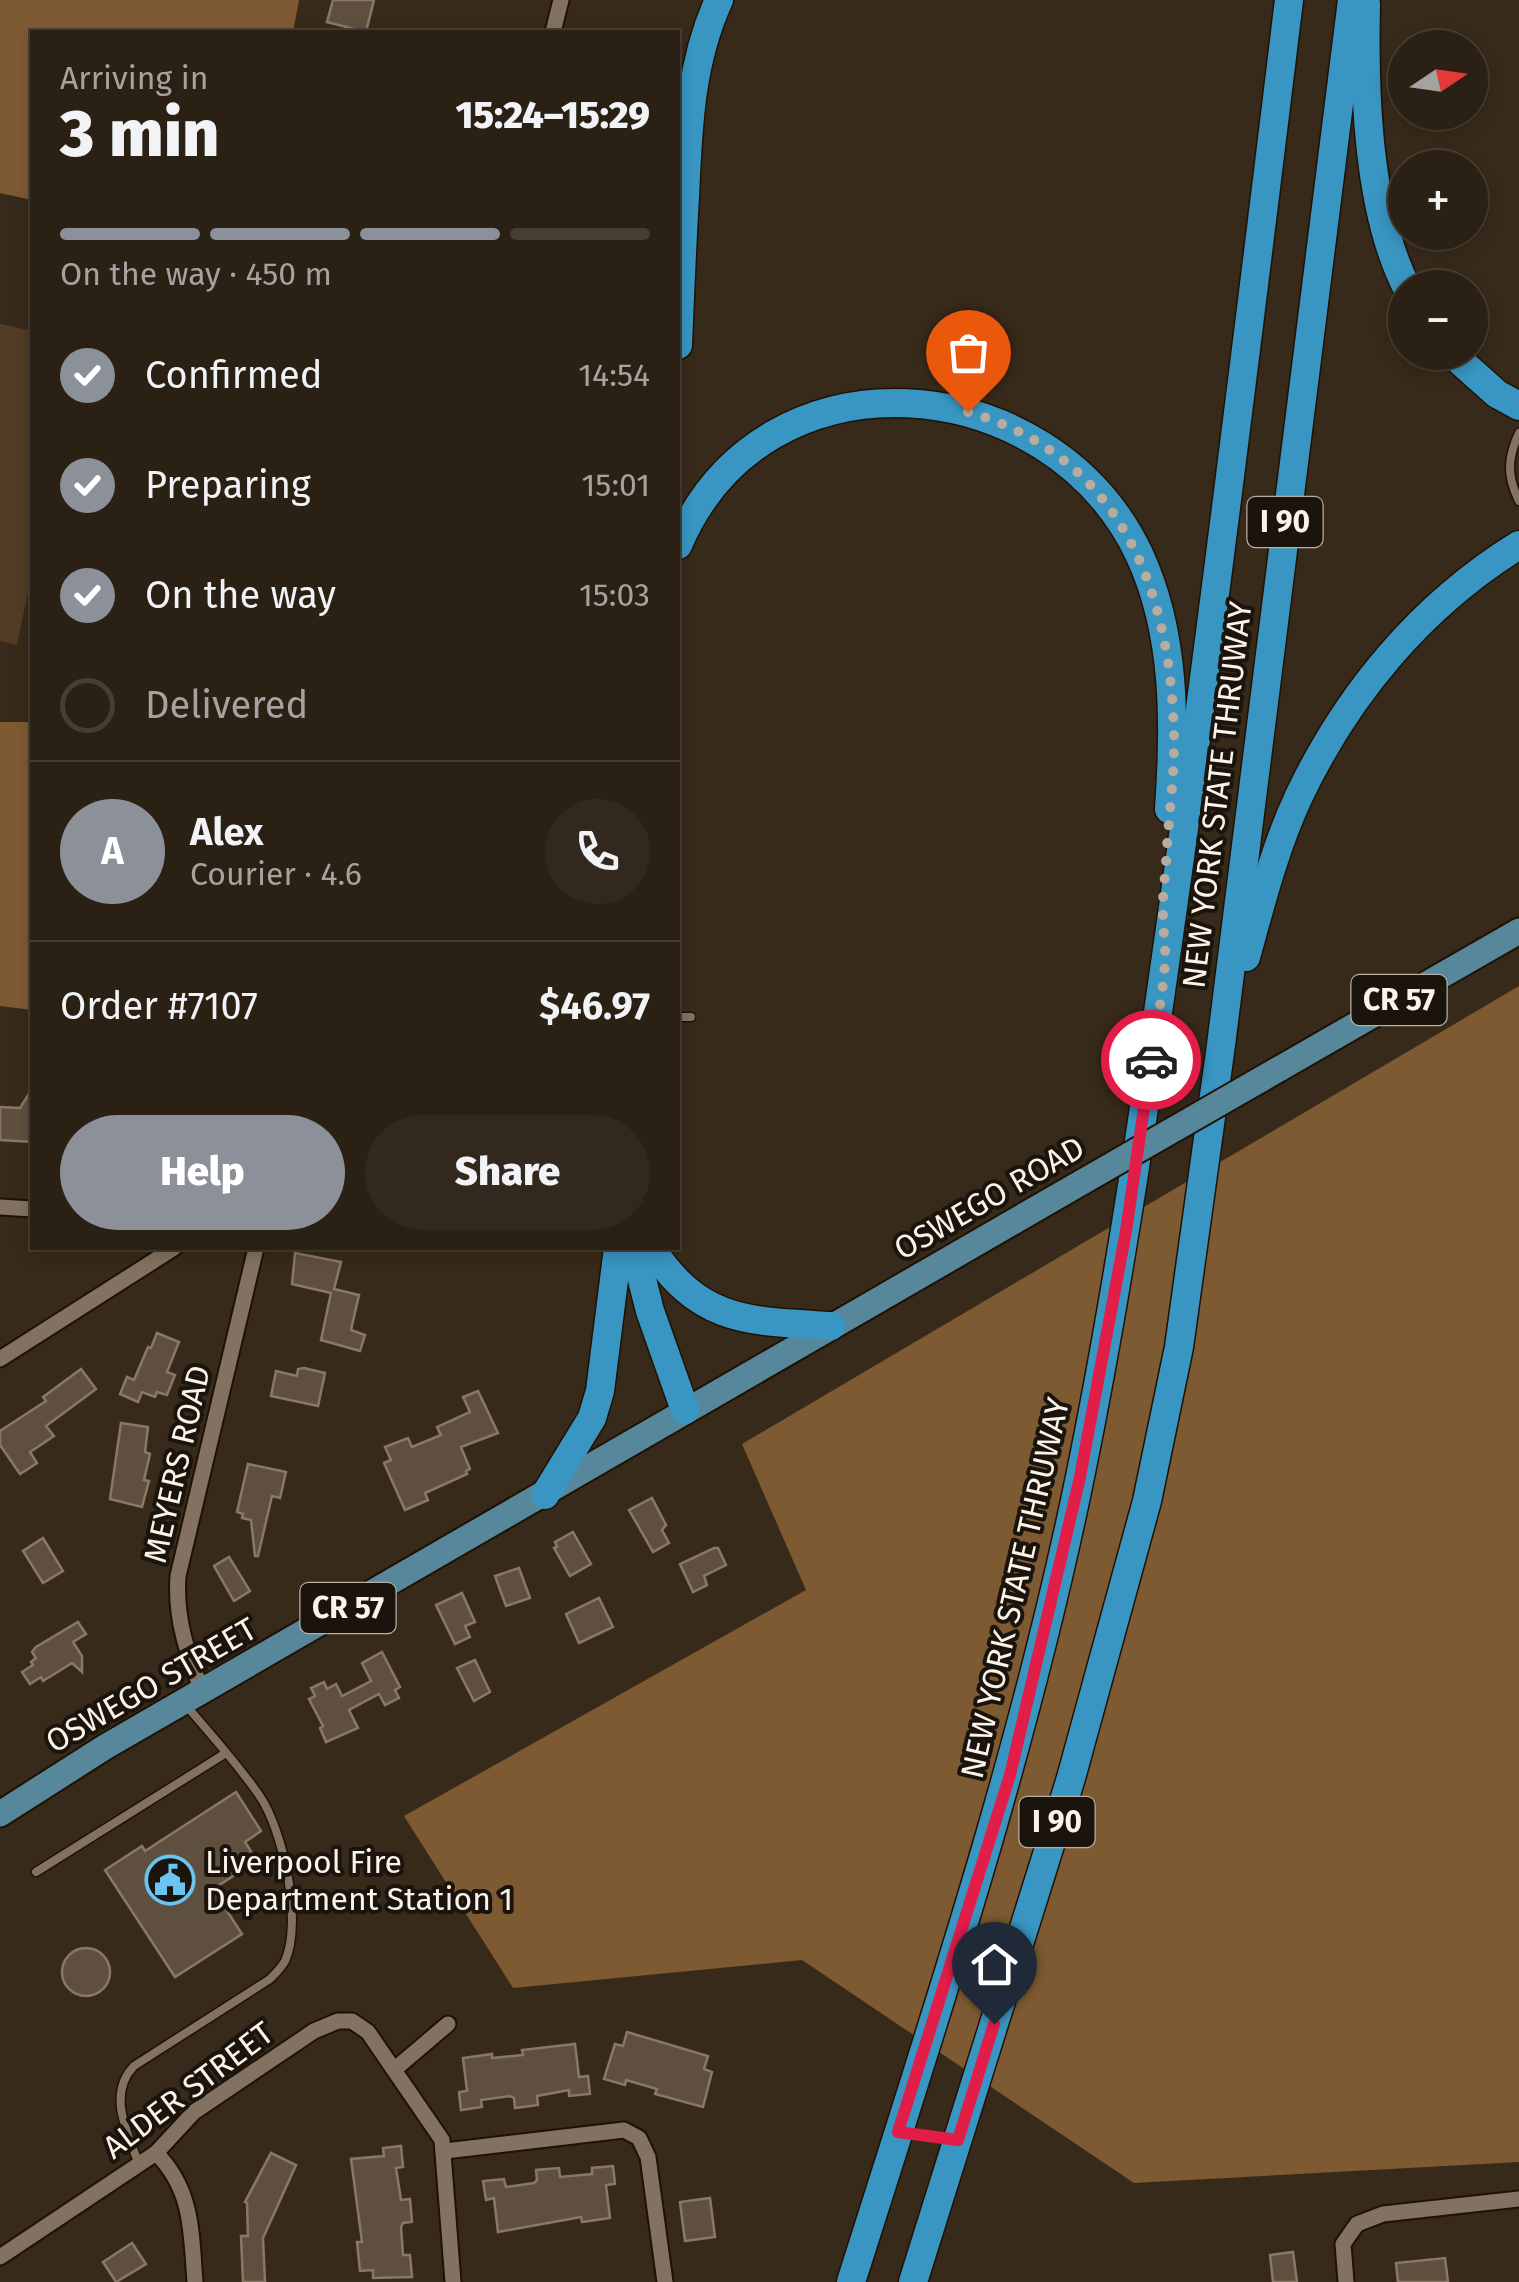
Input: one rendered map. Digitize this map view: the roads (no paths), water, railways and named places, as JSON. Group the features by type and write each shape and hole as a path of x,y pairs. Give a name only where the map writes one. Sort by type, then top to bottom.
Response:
{"highway":[{"path":"680,75 686,42 703,0"},
{"path":"680,301 688,125 695,69 719,0"},
{"name":"NEW YORK STATE THRUWAY","path":"851,2282 1010,1775 1080,1477 1126,1231 1166,959 1223,540 1289,0"},
{"name":"NEW YORK STATE THRUWAY","path":"912,2282 1070,1778 1147,1501 1178,1346 1221,1045 1352,0"},
{"path":"1366,0 1369,131 1384,224 1400,270"},
{"path":"1470,370 1496,394 1519,406"},
{"path":"680,541 698,505 733,466 774,435 810,417 853,406 900,402 946,406 990,418 1034,439 1074,468 1114,514 1138,554 1156,598 1169,668 1174,736 1162,916 1166,959"},
{"path":"1221,1045 1270,873 1299,797 1338,725 1377,668 1434,608 1484,566 1519,545"},
{"path":"545,1495 592,1418 600,1391 618,1250"},
{"path":"635,1250 650,1311 685,1410"},
{"path":"652,1250 670,1276 703,1304 737,1318 832,1326"}],"main road":[{"name":"OSWEGO ROAD","path":"545,1495 685,1410 1519,931"},
{"name":"OSWEGO STREET","path":"0,1814 193,1697 545,1495"}],"street":[{"path":"554,30 561,0"},
{"path":"0,1207 30,1209"},
{"path":"0,1359 171,1250"},
{"name":"MEYERS ROAD","path":"193,1697 176,1604 178,1576 256,1250"},
{"name":"ALDER STREET","path":"3,2249 156,2153 194,2112 314,2031 338,2021 352,2022 368,2032 395,2069"},
{"path":"448,2024 395,2069 442,2140 445,2151 453,2282"},
{"path":"445,2151 624,2130 639,2138 648,2157 665,2282"},
{"path":"156,2153 174,2171 184,2190 195,2282"},
{"path":"1346,2282 1343,2244 1353,2228 1383,2214 1519,2200"}],"lane":[{"path":"1519,434 1508,469 1519,502"},
{"path":"680,1017 691,1017"},
{"path":"139,2164 122,2113 120,2094 124,2078 134,2066 270,1979 284,1963 291,1936 290,1900 273,1820 193,1697"},
{"path":"36,1872 226,1753"},
{"path":"898,2132 958,2140"}],"place":[{"name":"Liverpool Fire Department Station 1","path":"170,1880"}]}
